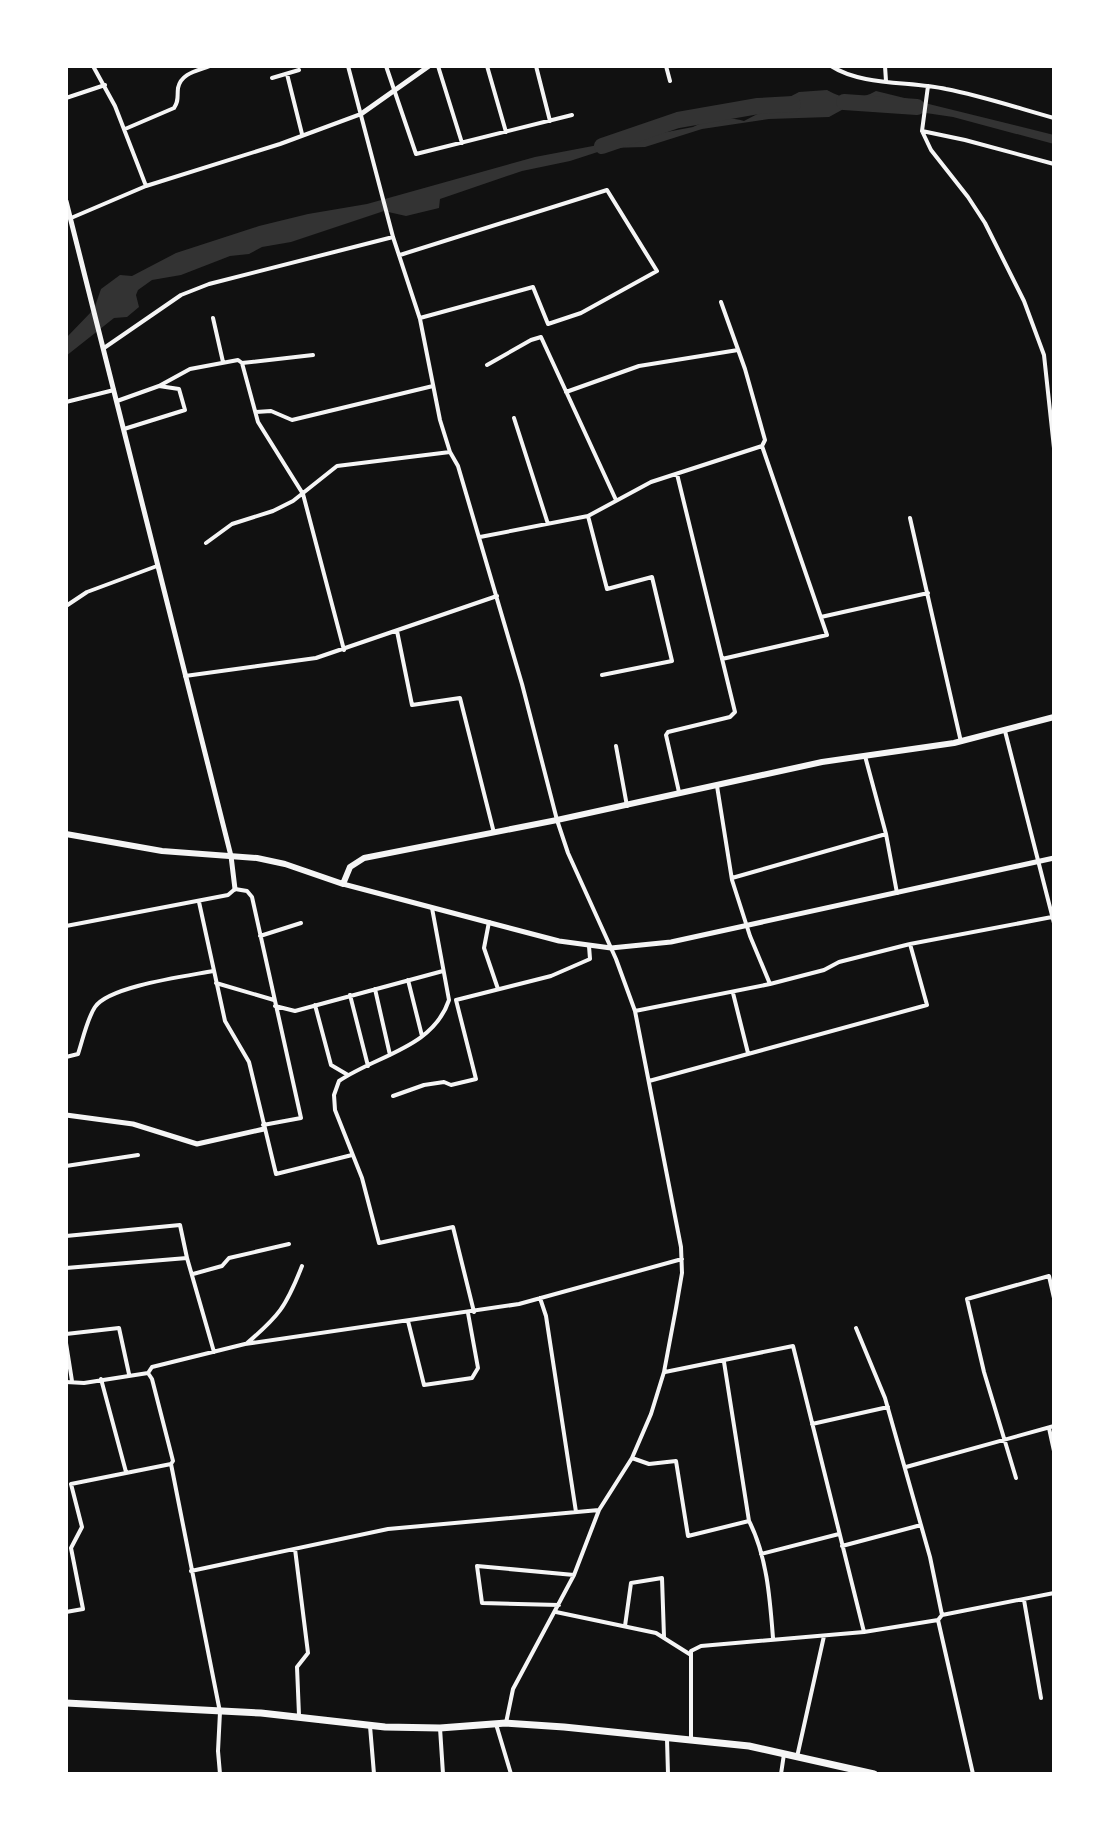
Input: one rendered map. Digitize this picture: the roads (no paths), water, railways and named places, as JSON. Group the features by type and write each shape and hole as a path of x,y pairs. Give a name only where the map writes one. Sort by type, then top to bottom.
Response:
{"main road":[{"path":"66,834 162,851 285,864 343,884 350,867 364,858 627,806 822,762 961,742 1054,717"},
{"path":"66,1703 220,1712 370,1726 440,1728 506,1723 667,1736 784,1754 874,1774"}],"street":[{"path":"93,66 125,129 146,186"},
{"path":"125,129 174,108 178,103 179,83 184,76 210,66"},
{"path":"348,66 392,234 420,319 450,452 458,466 480,537 557,820 635,1011 682,1259 664,1372 651,1414 632,1458 599,1510 556,1612 513,1689 506,1723"},
{"path":"386,66 416,154 572,115"},
{"path":"68,219 146,186 361,114 429,66"},
{"path":"438,66 462,143"},
{"path":"487,66 506,132"},
{"path":"536,66 550,121"},
{"path":"666,66 670,81"},
{"path":"831,66 848,74 928,86 1054,118"},
{"path":"859,66 861,76"},
{"path":"885,66 886,81"},
{"path":"272,78 299,70"},
{"path":"287,74 302,134"},
{"path":"66,98 105,85"},
{"path":"928,86 922,131 931,150 985,223 1024,301 1044,355 1054,448"},
{"path":"922,131 1054,164"},
{"path":"400,255 607,190 657,271 581,313 548,324 533,287 420,319"},
{"path":"66,201 68,219 91,296 231,856 235,889"},
{"path":"103,344 181,295 209,284 392,234"},
{"path":"480,537 588,516 651,482 762,446 765,440 721,302"},
{"path":"213,318 223,362"},
{"path":"487,365 541,337 616,500"},
{"path":"565,392 639,366 738,350"},
{"path":"1044,355 1054,354"},
{"path":"117,401 159,386 190,369 238,360 242,363 313,355"},
{"path":"242,363 258,422 303,494 344,650"},
{"path":"124,429 185,410 179,389 159,386"},
{"path":"256,412 271,411 292,420 433,386"},
{"path":"66,402 114,390"},
{"path":"514,418 548,524"},
{"path":"722,659 827,635 762,446"},
{"path":"206,543 232,524 273,511 303,494 337,466 450,452"},
{"path":"677,474 735,712 730,717 668,732 666,735 680,794"},
{"path":"588,516 607,589 652,577 672,661 602,675"},
{"path":"910,518 961,742"},
{"path":"66,606 87,592 157,566"},
{"path":"821,617 928,593"},
{"path":"185,676 316,658 497,596"},
{"path":"397,631 412,705 460,698 494,833"},
{"path":"1005,731 1054,923"},
{"path":"616,746 627,806"},
{"path":"865,756 886,834 897,893"},
{"path":"717,786 732,878 746,926 770,984"},
{"path":"732,878 886,834"},
{"path":"343,884 589,946 611,948 671,942 1054,858"},
{"path":"66,926 199,902 228,895 235,889"},
{"path":"66,1115 133,1124 197,1144 301,1118 252,897 247,891 235,889"},
{"path":"199,902 225,1021 249,1062 276,1174 352,1155"},
{"path":"408,1321 424,1385 472,1378 478,1368 471,1312 453,1227 379,1243 362,1178 335,1110 334,1095 339,1081 422,1037 445,1010 449,1000 432,908"},
{"path":"635,1011 770,984 910,944 1052,917"},
{"path":"489,922 484,948 498,989"},
{"path":"260,936 301,923"},
{"path":"649,1081 927,1005 910,944"},
{"path":"449,1000 551,976 590,959 589,946"},
{"path":"66,1057 78,1054 95,1006 104,998 127,988 213,971"},
{"path":"216,983 295,1011 443,971"},
{"path":"408,980 422,1037"},
{"path":"375,989 390,1055"},
{"path":"732,992 748,1053"},
{"path":"350,995 368,1066"},
{"path":"393,1096 424,1085 444,1082 451,1085 476,1079 456,1000"},
{"path":"315,1005 331,1065 348,1075"},
{"path":"66,1166 138,1155"},
{"path":"66,1236 180,1225 214,1352"},
{"path":"193,1274 222,1266 229,1258 289,1244"},
{"path":"66,1268 187,1258"},
{"path":"148,1373 152,1367 245,1344 519,1304 682,1259"},
{"path":"245,1344 271,1322 288,1301 302,1266"},
{"path":"1016,1478 984,1372 967,1299 1049,1276 1054,1298"},
{"path":"540,1298 546,1316 576,1512"},
{"path":"66,1334 119,1328 129,1374"},
{"path":"856,1328 888,1407 906,1467 973,1774"},
{"path":"66,1343 69,1381 84,1383 148,1373"},
{"path":"664,1372 793,1346 864,1632"},
{"path":"724,1361 749,1521 758,1538 771,1601 773,1638"},
{"path":"148,1373 173,1461 171,1464 191,1571 220,1712 220,1774"},
{"path":"101,1379 126,1472"},
{"path":"812,1424 888,1407"},
{"path":"906,1467 1051,1427 1054,1451"},
{"path":"632,1458 649,1464 676,1461 688,1536 749,1521"},
{"path":"66,1612 83,1609 71,1548 82,1527 71,1484 171,1464"},
{"path":"191,1571 388,1529 599,1510"},
{"path":"842,1546 921,1525"},
{"path":"761,1554 839,1534"},
{"path":"295,1548 308,1653 297,1667 299,1718"},
{"path":"559,1605 482,1603 477,1566 574,1575"},
{"path":"625,1626 631,1583 662,1578 664,1637"},
{"path":"691,1739 691,1651 701,1646 864,1632 1054,1593"},
{"path":"1024,1600 1041,1698"},
{"path":"556,1612 656,1633 691,1655"},
{"path":"797,1757 824,1636"},
{"path":"496,1724 511,1774"},
{"path":"370,1726 374,1774"},
{"path":"440,1728 443,1774"},
{"path":"667,1736 668,1774"},
{"path":"781,1774 784,1754"}],"waterway":[{"path":"844,102 917,107"},
{"path":"602,146 678,120 758,106 793,104"}]}
